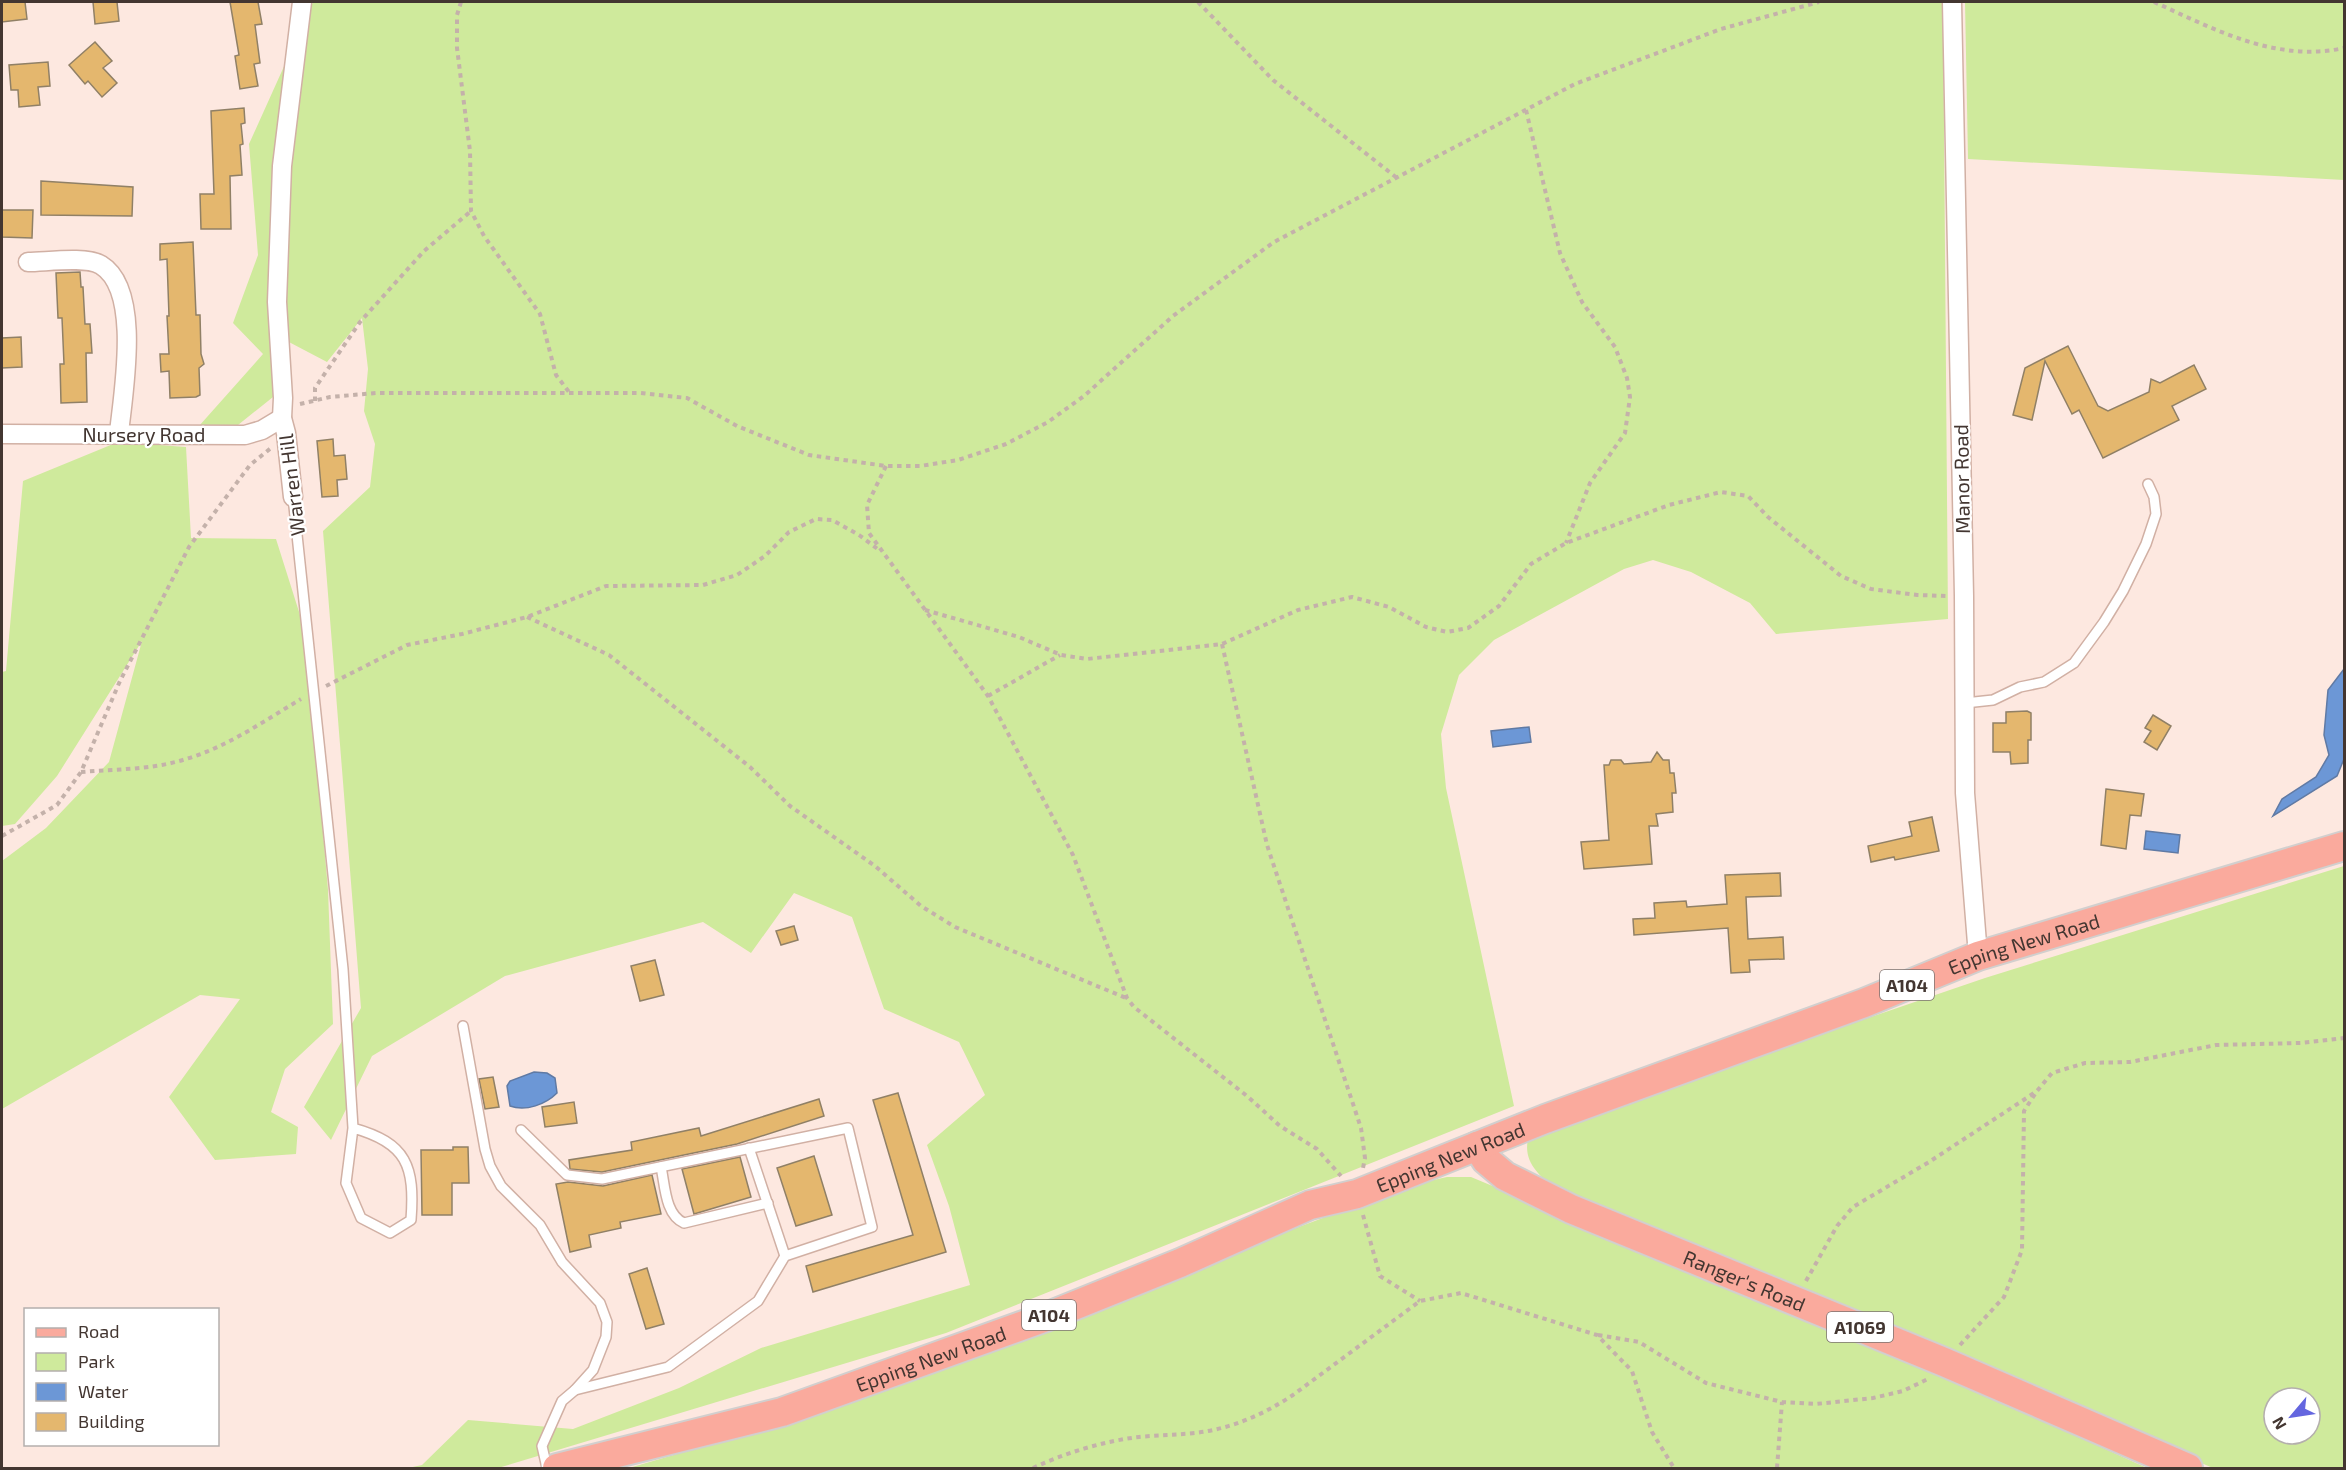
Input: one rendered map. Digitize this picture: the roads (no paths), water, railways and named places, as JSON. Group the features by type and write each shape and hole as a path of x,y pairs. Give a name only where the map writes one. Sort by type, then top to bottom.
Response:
{"main road":[{"name":"Epping New Road","path":"557,1468 782,1412 1046,1317 1180,1263 1310,1205 1358,1194 1545,1119 1864,1004 1978,956 2344,846"},
{"name":"Ranger's Road","path":"1477,1146 1486,1160 1504,1176 1571,1209 1944,1362 2188,1468"}],"street":[{"name":"Warren Hill","path":"293,497 284,420 277,302 282,166 302,2"},
{"name":"Manor Road","path":"1952,2 1964,596 1965,793 1978,956"},
{"path":"28,262 86,261 101,265 113,278 126,307 127,361 119,433"},
{"name":"Nursery Road","path":"2,434 245,435 284,420"}],"lane":[{"path":"1965,703 1993,700 2020,687 2044,682 2074,663 2123,591 2146,544 2156,514 2154,497 2148,484"},
{"name":"Warren Hill","path":"293,497 343,969 353,1128 346,1183 360,1218 390,1233 411,1220 413,1191 404,1156 379,1135 353,1128"},
{"path":"462,1026 490,1166 501,1186 540,1225 562,1262 600,1303 608,1322 606,1337 593,1370 562,1401 542,1446 547,1468"},
{"path":"521,1130 567,1175 602,1179 849,1128 872,1227 786,1256 758,1301 668,1367 574,1390"},
{"path":"750,1148 786,1256"},
{"path":"661,1167 671,1211 676,1220 684,1223 768,1203"}],"water":[{"path":"2344,669 2344,759 2337,776 2273,816 2282,799 2316,777 2329,755 2324,735 2328,690"},
{"path":"1529,727 1531,742 1493,747 1491,731"},
{"path":"2146,831 2180,835 2178,853 2144,849"},
{"path":"534,1072 547,1073 555,1078 557,1093 547,1101 535,1106 516,1108 510,1106 507,1086 510,1081"}]}
